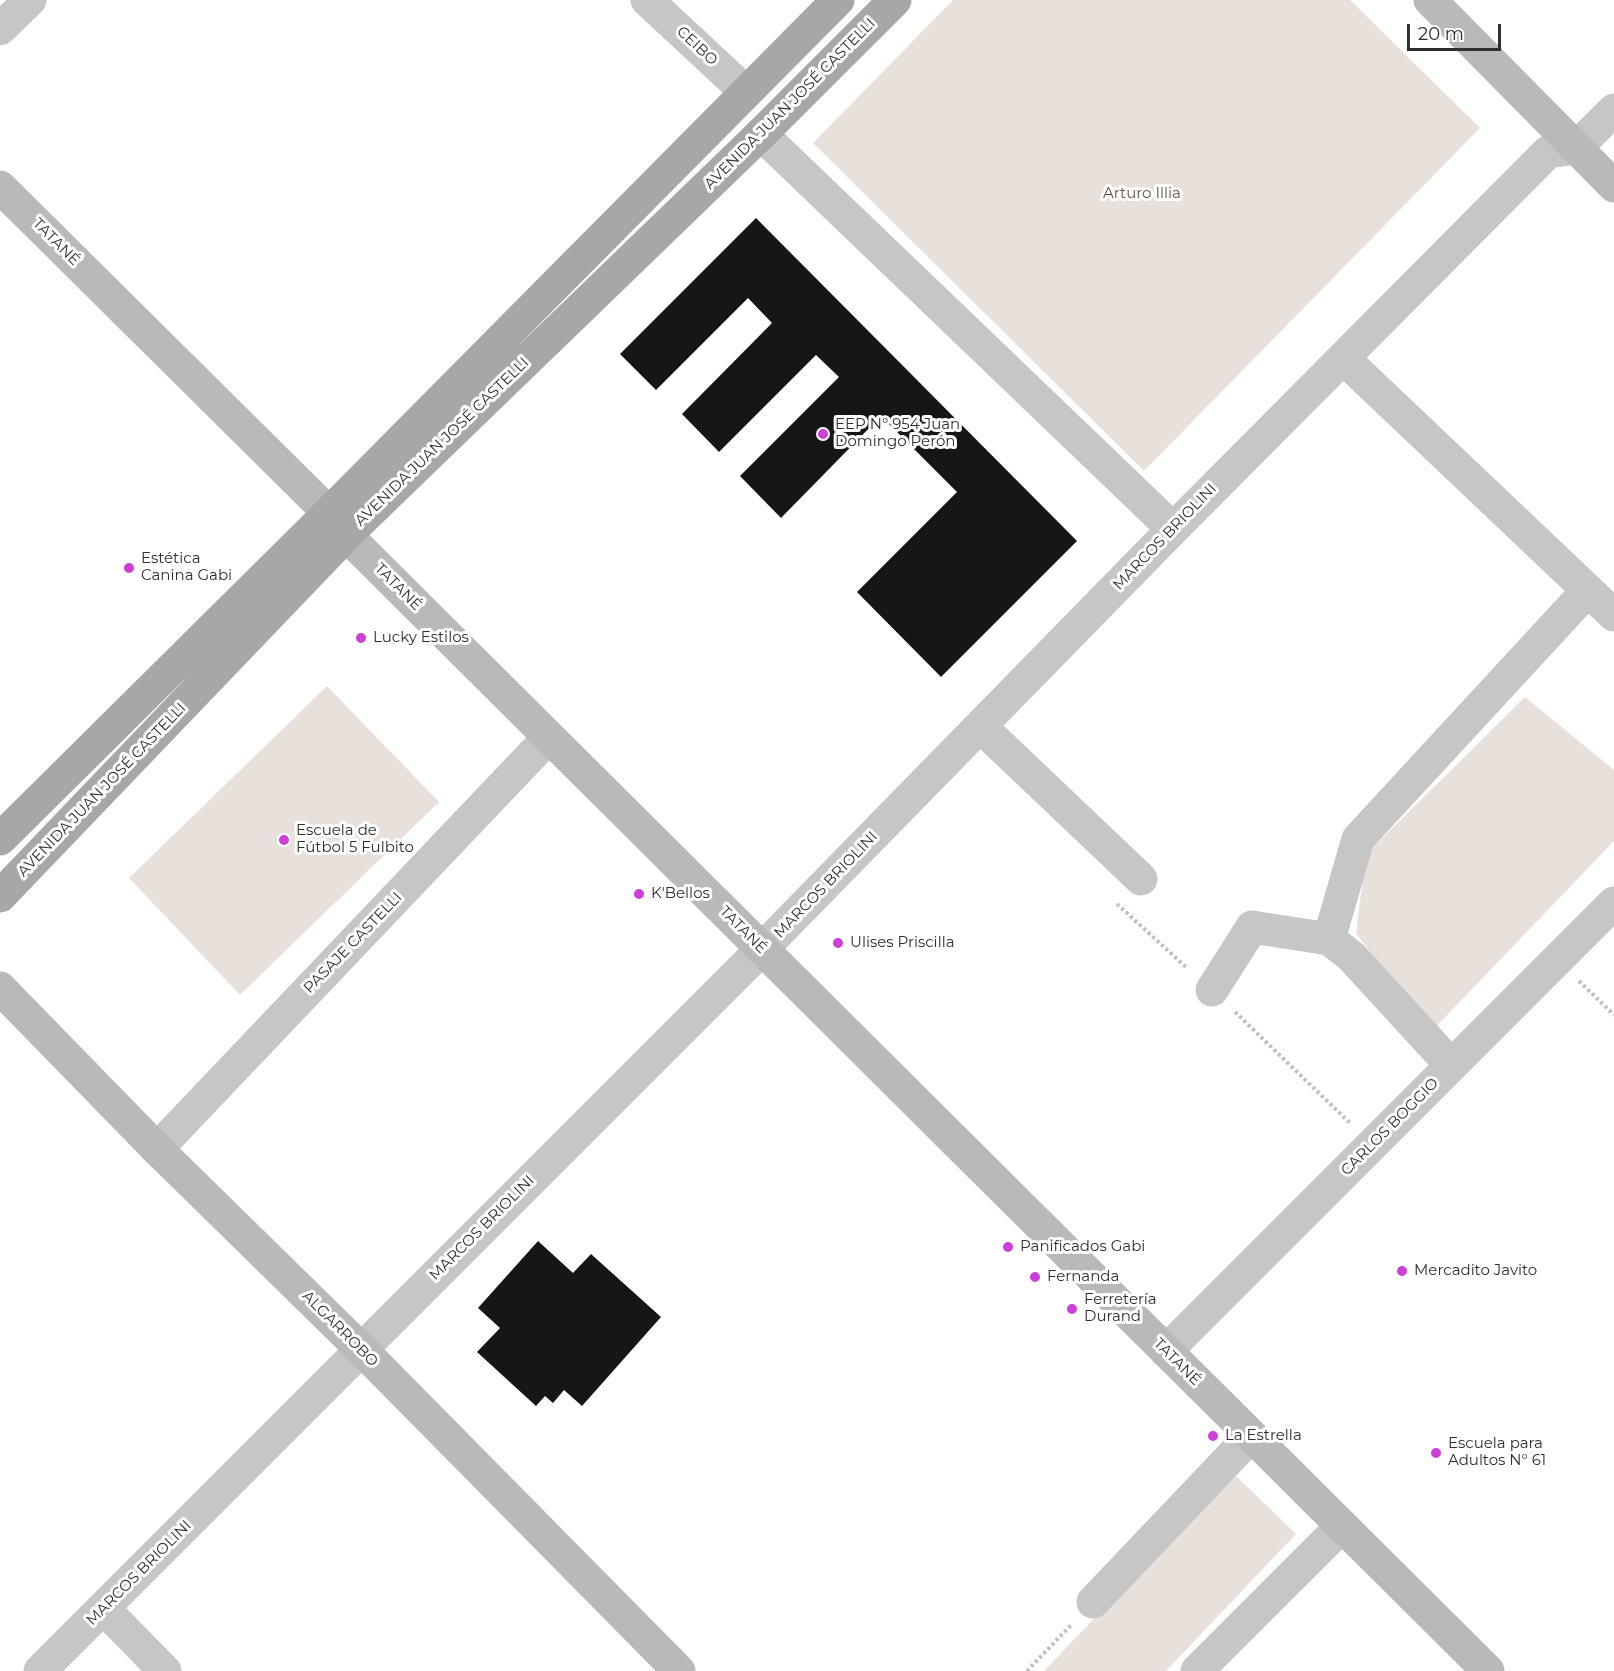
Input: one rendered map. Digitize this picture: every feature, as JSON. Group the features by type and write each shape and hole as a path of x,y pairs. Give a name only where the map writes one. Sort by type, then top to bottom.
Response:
{"main road":[{"name":"AVENIDA JUAN JOSÉ CASTELLI","path":"0,896 338,524 746,92 838,0"},
{"name":"AVENIDA JUAN JOSÉ CASTELLI","path":"0,839 761,134 895,0"}],"street":[{"path":"0,29 30,0"},
{"name":"CEIBO","path":"647,0 746,92"},
{"path":"1430,0 1614,186"},
{"path":"1576,148 1614,110"},
{"path":"761,134 1173,529"},
{"name":"MARCOS BRIOLINI","path":"40,1671 762,949 1173,529 1548,152 1576,148"},
{"name":"TATANÉ","path":"0,187 1488,1671"},
{"path":"1343,358 1614,615"},
{"path":"1329,939 1359,839 1588,590"},
{"path":"981,727 1141,879"},
{"name":"PASAJE CASTELLI","path":"158,1149 549,737"},
{"name":"CARLOS BOGGIO","path":"1166,1351 1614,903"},
{"path":"1212,990 1252,927 1329,939 1351,956 1452,1065"},
{"name":"ALGARROBO","path":"0,988 679,1671"},
{"path":"1093,1602 1251,1436"},
{"path":"1197,1671 1342,1526"},
{"path":"104,1609 165,1671"}],"path":[{"path":"1557,960 1614,1015"},
{"path":"1027,1671 1093,1602"}],"green space":[{"name":"Arturo Illia","path":"953,0 1350,0 1480,128 1144,471 813,143"},
{"name":"Escuela de Fútbol 5 Fulbito","path":"327,686 439,802 240,995 129,878"},
{"path":"1525,697 1614,770 1614,841 1430,1033 1356,933 1366,854"},
{"path":"1233,1473 1296,1534 1166,1671 1044,1671"}],"building":[{"name":"EEP N° 954 Juan Domingo Perón","path":"756,218 1077,541 941,677 857,592 957,492 881,416 781,518 740,476 839,377 816,355 719,452 682,414 772,323 748,298 656,390 620,354"},
{"path":"538,1241 573,1273 591,1254 661,1317 582,1406 564,1390 553,1403 545,1396 536,1406 477,1352 500,1328 478,1308"}],"place":[{"name":"EEP N° 954 Juan Domingo Perón","path":"823,434"},
{"name":"Estética Canina Gabi","path":"129,568"},
{"name":"Lucky Estilos","path":"361,638"},
{"name":"Escuela de Fútbol 5 Fulbito","path":"284,840"},
{"name":"K'Bellos","path":"639,894"},
{"name":"Ulises Priscilla","path":"838,943"},
{"name":"Panificados Gabi","path":"1008,1247"},
{"name":"Mercadito Javito","path":"1402,1271"},
{"name":"Fernanda","path":"1035,1277"},
{"name":"Ferretería Durand","path":"1072,1309"},
{"name":"La Estrella","path":"1213,1436"},
{"name":"Escuela para Adultos N° 61","path":"1436,1453"}]}
